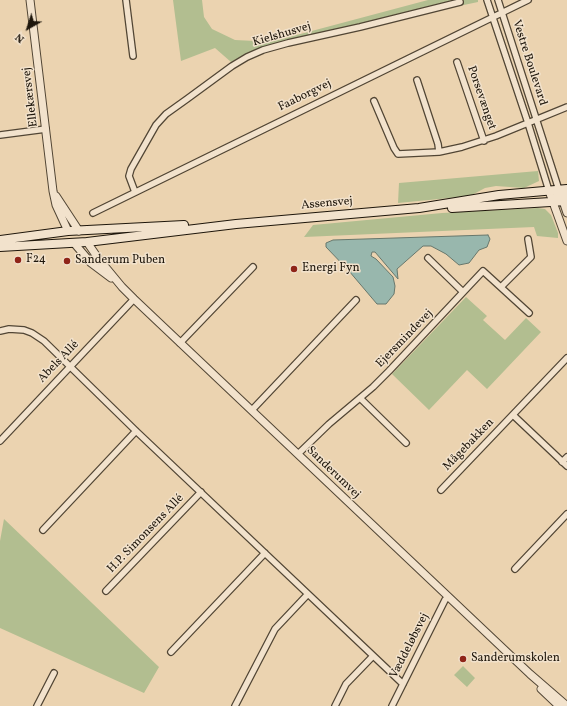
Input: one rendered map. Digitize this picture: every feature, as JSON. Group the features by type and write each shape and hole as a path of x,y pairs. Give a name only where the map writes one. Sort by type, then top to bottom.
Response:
{"main road":[{"path":"551,196 557,194 564,195"},
{"name":"Assensvej","path":"74,243 236,224 419,208 466,202 499,195 551,196"},
{"name":"Assensvej","path":"419,208 467,208 504,200 551,196"},
{"name":"Assensvej","path":"68,231 221,223 236,224"},
{"path":"79,230 87,242"},
{"path":"0,240 68,231 74,243 0,247"}],"street":[{"name":"Ellekærsvej","path":"30,0 53,191 56,205 68,231"},
{"path":"126,0 133,56"},
{"name":"Vestre Boulevard","path":"487,0 567,241"},
{"name":"Vestre Boulevard","path":"498,0 536,120 564,195 567,213"},
{"name":"Faaborgvej","path":"94,213 528,0"},
{"name":"Kielshusvej","path":"135,192 129,176 131,169 156,125 166,114 232,66 247,57 263,50 288,43 460,2"},
{"name":"Porsevænget","path":"457,62 484,141"},
{"path":"417,80 438,144 439,152"},
{"name":"Porsevænget","path":"374,101 398,154 439,152 462,147 484,141 528,123"},
{"path":"536,120 567,107"},
{"name":"Vestre Boulevard","path":"528,123 536,120"},
{"path":"0,135 46,129"},
{"name":"Ellekærsvej","path":"53,191 61,206 79,230"},
{"path":"501,287 531,257 528,239"},
{"name":"Sanderumvej","path":"87,242 98,258 134,299 448,597 530,674 567,706"},
{"name":"Sanderumvej","path":"74,243 91,263 122,287"},
{"path":"428,258 464,292"},
{"path":"180,343 253,267"},
{"name":"Ejersmindevej","path":"298,454 394,366 483,271 529,313"},
{"name":"Abels Allé","path":"0,440 134,299"},
{"path":"252,410 356,300"},
{"name":"H.P. Simonsens Allé","path":"0,331 17,329 32,333 44,341 136,431 403,684"},
{"name":"Mågebakken","path":"441,490 567,358"},
{"path":"360,398 406,443"},
{"path":"513,415 565,464 567,457"},
{"path":"43,530 136,431"},
{"name":"H.P. Simonsens Allé","path":"106,591 201,492"},
{"path":"515,569 567,514"},
{"path":"171,652 265,554"},
{"path":"235,706 275,629 308,594"},
{"name":"Væddeløbsvej","path":"392,706 445,600 448,597"},
{"path":"335,706 346,684 373,656"},
{"path":"37,706 54,673"},
{"name":"Sanderumvej","path":"530,674 543,691 559,706"}],"green space":[{"path":"173,0 202,0 204,17 212,29 235,40 255,41 278,40 428,0 478,0 478,2 259,48 231,62 215,48 181,61"},
{"path":"538,171 539,181 524,188 496,186 485,188 470,196 398,203 399,183"},
{"path":"538,208 545,209 551,215 558,233 558,238 537,236 534,227 304,237 313,225 442,213"},
{"path":"466,297 487,316 483,320 505,340 526,318 541,332 487,389 467,370 429,410 392,374"},
{"path":"4,519 159,667 144,693 0,628 0,541"},
{"path":"463,666 475,678 467,687 454,675"}],"water":[{"path":"488,235 490,239 487,247 479,250 469,263 459,265 446,254 431,246 423,246 397,269 398,279 375,252 372,252 371,256 376,259 393,277 395,286 394,294 386,304 377,304 326,247 326,243 333,240"}],"place":[{"name":"F24","path":"18,260"},
{"name":"Sanderum Puben","path":"67,261"},
{"name":"Energi Fyn","path":"294,269"},
{"name":"Sanderumskolen","path":"463,659"}]}
